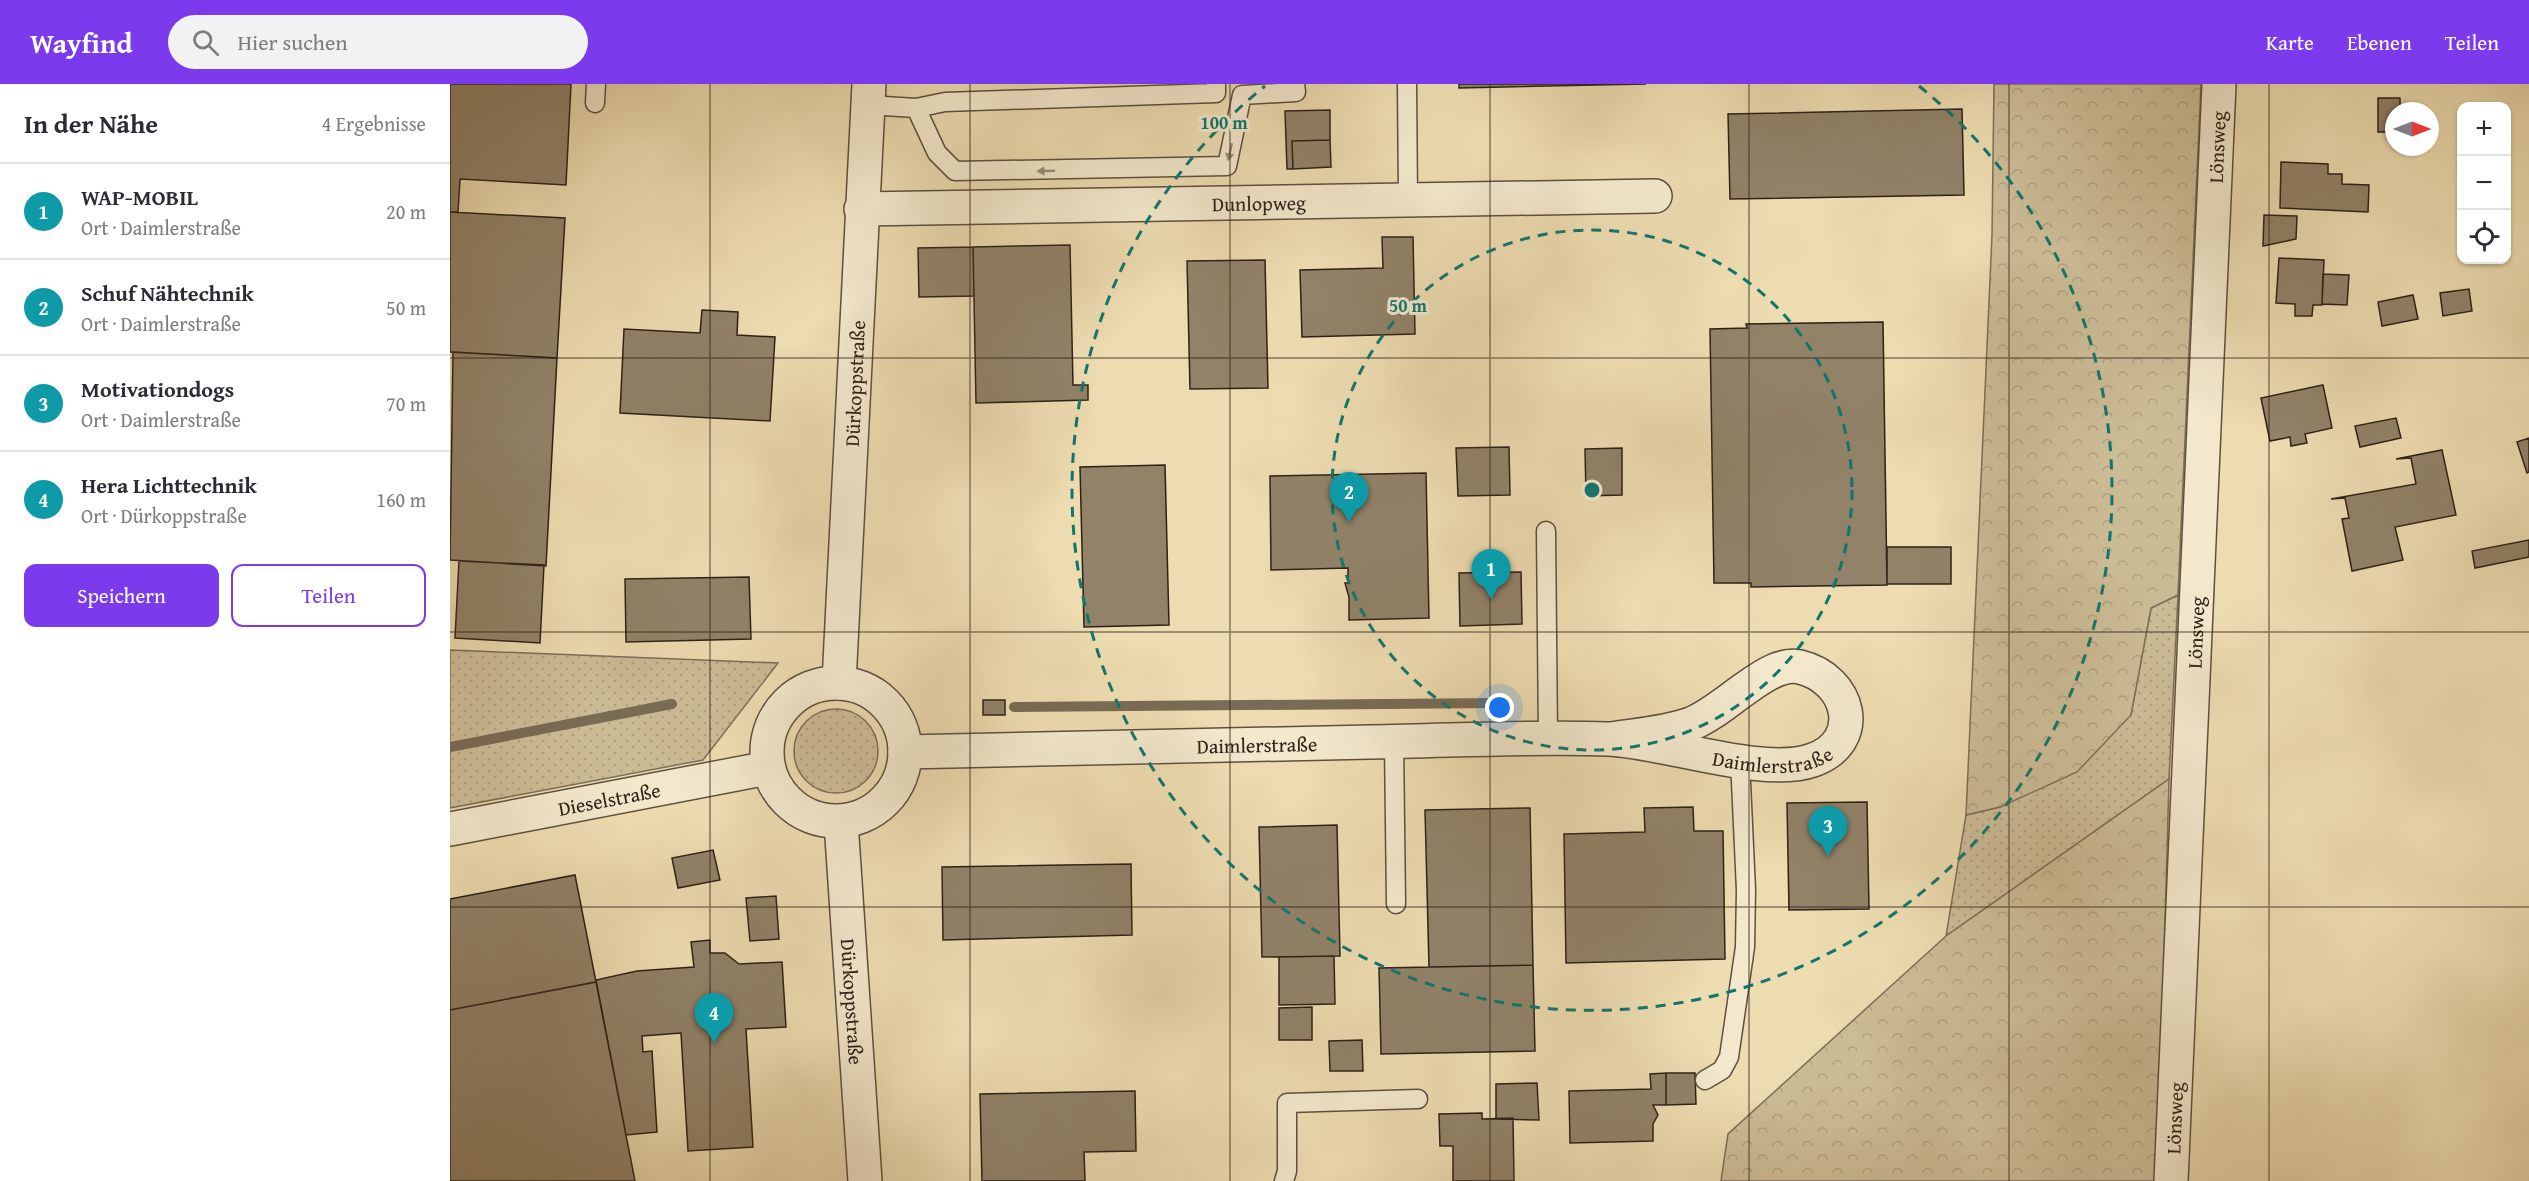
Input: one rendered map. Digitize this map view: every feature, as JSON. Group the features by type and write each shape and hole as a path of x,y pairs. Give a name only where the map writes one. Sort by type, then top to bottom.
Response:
{"street":[{"name":"Lönsweg","path":"2171,1181 2219,84"},
{"name":"Dürkoppstraße","path":"839,682 861,209 869,94"},
{"name":"Dunlopweg","path":"861,209 1655,196"},
{"name":"Daimlerstraße","path":"905,752 1611,739 1666,731 1694,723 1768,673 1796,666 1821,673 1839,692 1846,710 1844,733 1831,750 1812,760 1785,764 1740,760 1611,739"},
{"path":"839,682 859,687 878,697 892,712 902,731 905,752 902,772 893,791 880,806 862,817 841,822 822,820 803,813 788,802 775,786 768,768 767,747 771,726 782,708 798,694 808,689 839,682"},
{"name":"Dieselstraße","path":"450,829 768,768"},
{"name":"Dürkoppstraße","path":"841,822 865,1181"}],"lane":[{"path":"595,103 596,84"},
{"path":"869,94 916,108 945,102 1216,93 1216,84"},
{"path":"916,108 937,153 955,171 1227,166 1242,95 1296,92 1295,84"},
{"path":"1407,84 1408,200"},
{"path":"1545,531 1548,740"},
{"path":"1394,742 1396,904"},
{"path":"1705,1080 1722,1070 1730,1057 1745,947 1746,890 1740,760"},
{"path":"1284,1181 1287,1103 1418,1099"}],"green space":[{"path":"1994,84 2201,84 2178,595 2151,608 2131,715 2077,772 2000,807 1966,815 1992,235"},
{"path":"2178,595 2169,779 1946,936 1966,815 2000,807 2131,715 2151,608"},
{"path":"450,650 778,663 703,760 450,808"},
{"path":"828,709 844,709 860,716 871,727 878,743 875,767 866,781 844,793 828,793 812,786 801,775 794,759 794,743 801,727 812,716"},
{"path":"2169,779 2158,1181 1721,1181 1728,1134 1946,936"}],"building":[{"path":"450,84 571,84 566,185 460,179 458,212 450,212"},
{"path":"1459,84 1646,84 1459,88"},
{"path":"2378,98 2400,98 2400,102 2385,102 2385,132 2378,132"},
{"path":"1962,109 1964,195 1730,199 1728,114"},
{"path":"1330,110 1330,140 1292,141 1293,169 1287,169 1285,111"},
{"path":"1330,140 1331,167 1293,169 1292,141"},
{"path":"2281,162 2328,164 2328,174 2342,174 2342,184 2369,185 2368,212 2280,208"},
{"path":"450,212 565,218 557,358 450,352"},
{"path":"2264,215 2297,216 2296,239 2263,246"},
{"path":"1382,237 1413,237 1415,334 1302,337 1300,270 1383,268"},
{"path":"1070,245 1073,385 1088,385 1088,400 976,403 973,247"},
{"path":"973,247 974,296 919,297 918,248"},
{"path":"2279,258 2324,260 2322,305 2313,305 2312,316 2295,316 2295,304 2276,303"},
{"path":"1265,260 1268,388 1190,389 1187,261"},
{"path":"2323,274 2349,275 2347,305 2322,304"},
{"path":"2469,289 2472,311 2443,316 2440,293"},
{"path":"2413,295 2418,319 2382,326 2378,302"},
{"path":"702,310 738,312 737,335 775,337 770,421 620,413 624,329 700,333"},
{"path":"1883,322 1887,585 1751,587 1751,583 1714,583 1710,329 1747,328 1746,324"},
{"path":"453,352 557,358 546,566 450,560"},
{"path":"2323,385 2332,428 2305,434 2307,443 2291,446 2290,437 2270,441 2261,398"},
{"path":"2396,418 2401,438 2360,447 2355,426"},
{"path":"2529,438 2529,472 2527,473 2517,442"},
{"path":"1509,447 1510,495 1458,496 1456,448"},
{"path":"1622,448 1622,495 1586,496 1585,449"},
{"path":"2442,450 2456,515 2395,527 2403,560 2352,571 2342,519 2349,518 2345,498 2331,499 2416,484 2411,458 2396,459"},
{"path":"1165,465 1169,625 1084,627 1080,467"},
{"path":"1426,473 1429,618 1349,620 1349,597 1345,583 1348,583 1348,568 1271,570 1270,476"},
{"path":"2529,540 2529,557 2475,568 2472,551"},
{"path":"1887,547 1951,547 1951,584 1887,584"},
{"path":"459,561 544,565 540,643 455,638"},
{"path":"1521,572 1522,624 1460,626 1459,573"},
{"path":"749,577 751,639 626,642 625,579"},
{"path":"983,700 1005,700 1005,715 983,715"},
{"path":"1867,802 1869,909 1789,910 1787,803"},
{"path":"1693,807 1694,831 1723,831 1725,959 1566,963 1564,834 1645,832 1644,808"},
{"path":"1530,808 1533,965 1429,967 1425,810"},
{"path":"1337,825 1340,956 1262,957 1259,827"},
{"path":"713,850 720,880 678,888 672,858"},
{"path":"1131,864 1132,935 943,940 942,867"},
{"path":"575,875 596,982 450,1010 450,899"},
{"path":"776,896 779,939 750,941 746,898"},
{"path":"710,940 710,953 725,953 739,964 782,962 786,1027 746,1029 753,1147 688,1151 681,1033 642,1036 643,1052 652,1051 657,1132 626,1135 596,980 637,971 694,967 691,942"},
{"path":"1334,956 1335,1004 1279,1005 1279,957"},
{"path":"1533,965 1535,1051 1381,1054 1379,968"},
{"path":"596,982 635,1181 450,1181 450,1010"},
{"path":"1312,1007 1312,1040 1279,1040 1279,1008"},
{"path":"1362,1040 1363,1071 1330,1071 1329,1041"},
{"path":"1666,1073 1695,1073 1696,1104 1666,1105"},
{"path":"1666,1073 1666,1105 1653,1105 1658,1115 1653,1124 1653,1141 1570,1143 1569,1091 1651,1089 1650,1074"},
{"path":"1537,1083 1539,1120 1496,1119 1496,1084"},
{"path":"1135,1091 1136,1151 1084,1152 1085,1181 982,1181 980,1094"},
{"path":"1482,1113 1482,1119 1513,1118 1514,1181 1453,1181 1453,1146 1440,1146 1439,1114"}],"waterway":[{"path":"1014,707 1497,703"},
{"path":"450,747 672,704"}],"place":[{"name":"Schuf Nähtechnik","path":"1349,522"},
{"name":"WAP-MOBIL","path":"1491,599"},
{"name":"Motivationdogs","path":"1828,856"},
{"name":"Hera Lichttechnik","path":"714,1043"}]}
